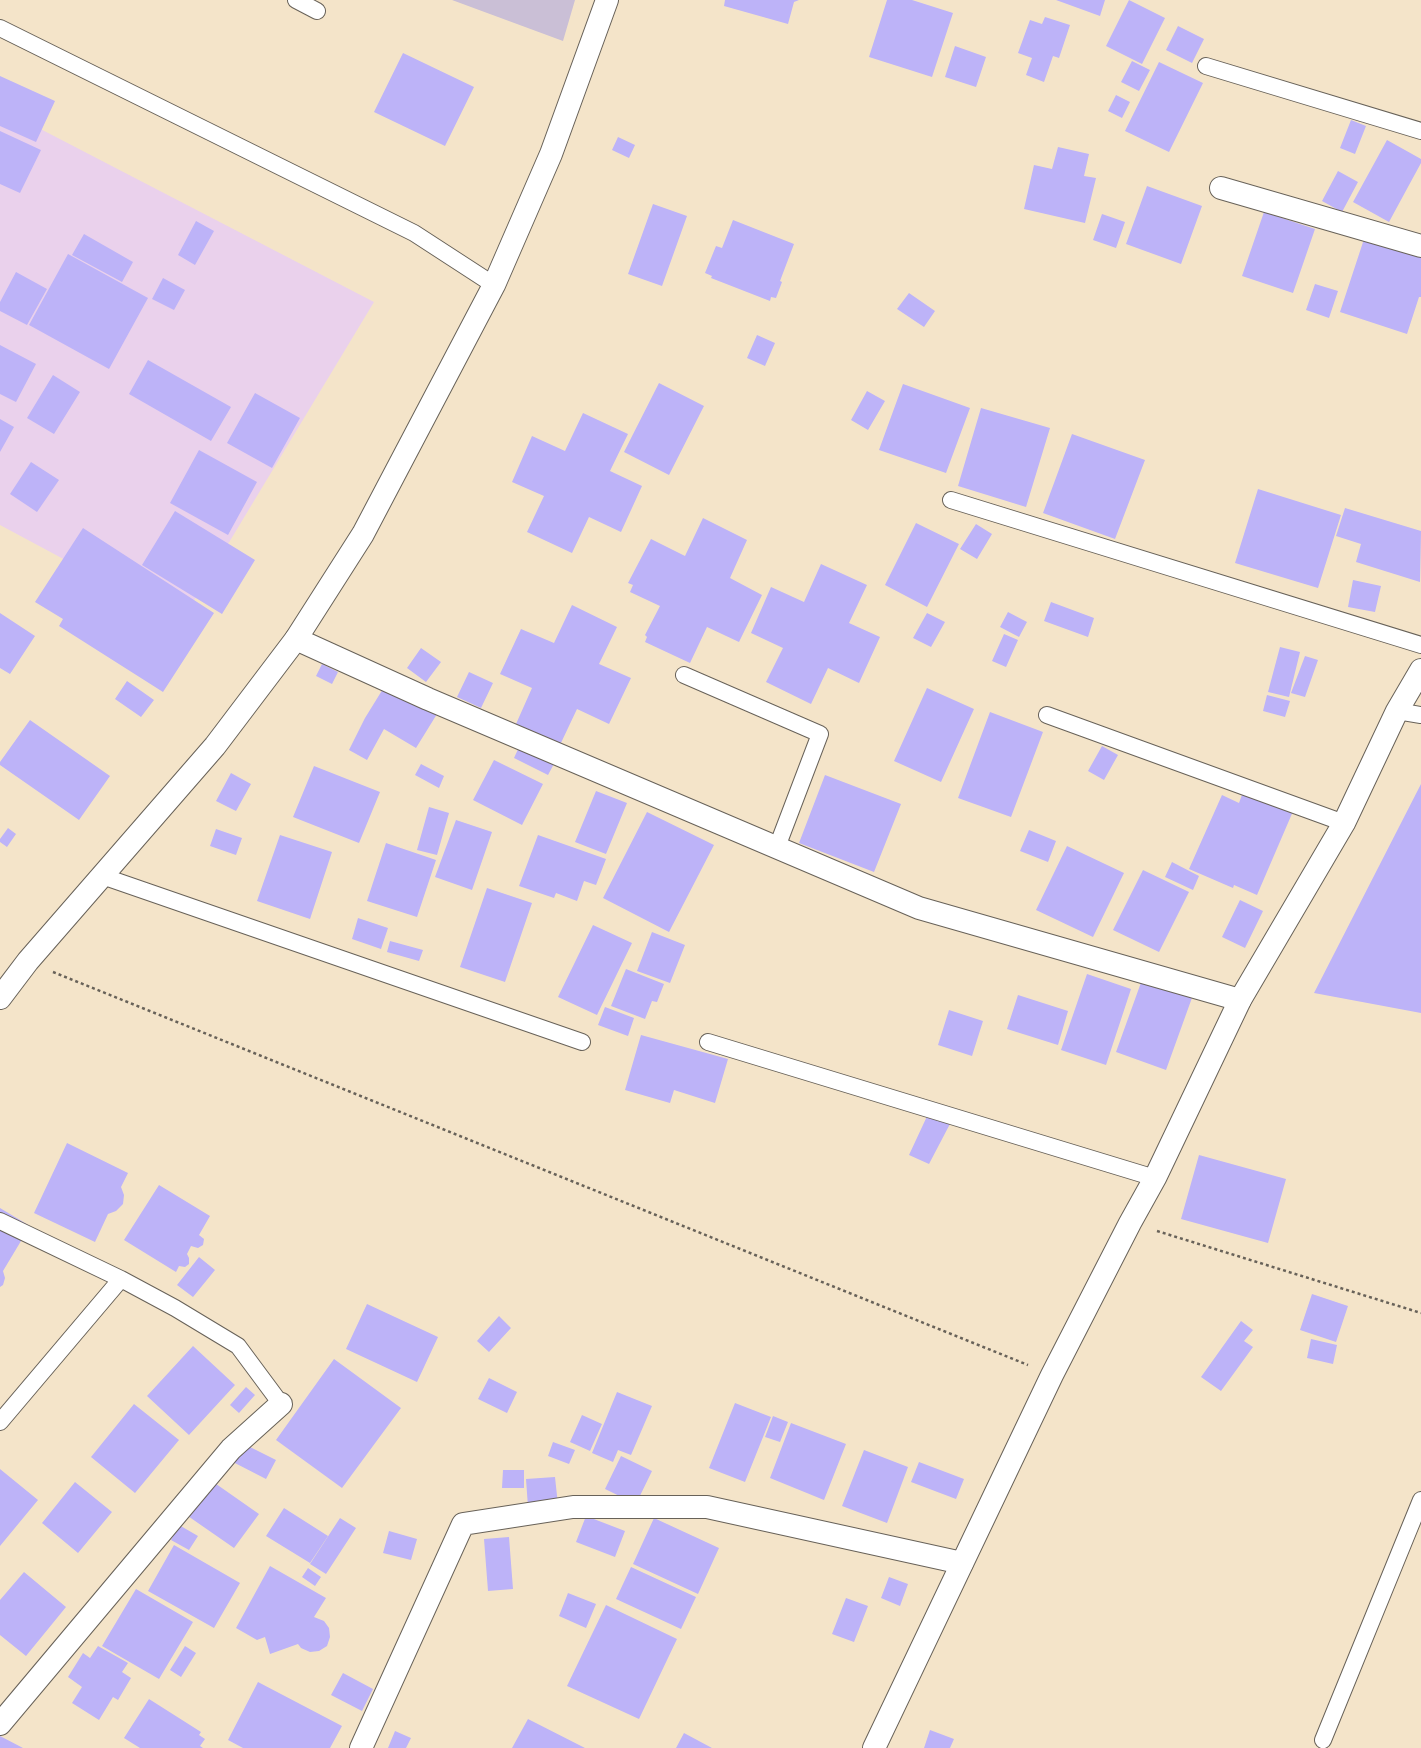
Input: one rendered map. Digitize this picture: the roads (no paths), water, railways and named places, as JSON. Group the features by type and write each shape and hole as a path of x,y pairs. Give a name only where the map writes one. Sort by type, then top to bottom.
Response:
{"street":[{"path":"0,998 28,961 215,746 296,639 363,534 494,285 551,154 607,0"},
{"path":"1221,188 1421,246"},
{"path":"296,639 428,699 919,908 1240,1000"},
{"path":"874,1748 1052,1375 1130,1223 1155,1178 1240,1000 1344,823 1397,711 1421,670"},
{"path":"0,1724 231,1449 281,1404"},
{"path":"361,1748 463,1524 573,1507 707,1507 962,1563"}],"lane":[{"path":"296,0 317,10"},
{"path":"0,28 414,233 494,285"},
{"path":"1206,66 1421,131"},
{"path":"951,500 1421,645"},
{"path":"684,675 820,734 777,847"},
{"path":"1397,711 1421,715"},
{"path":"1047,715 1344,823"},
{"path":"102,876 582,1042"},
{"path":"708,1042 1155,1178"},
{"path":"0,1221 121,1279 238,1346 281,1404"},
{"path":"0,1422 121,1279"},
{"path":"1323,1740 1421,1500"}]}
